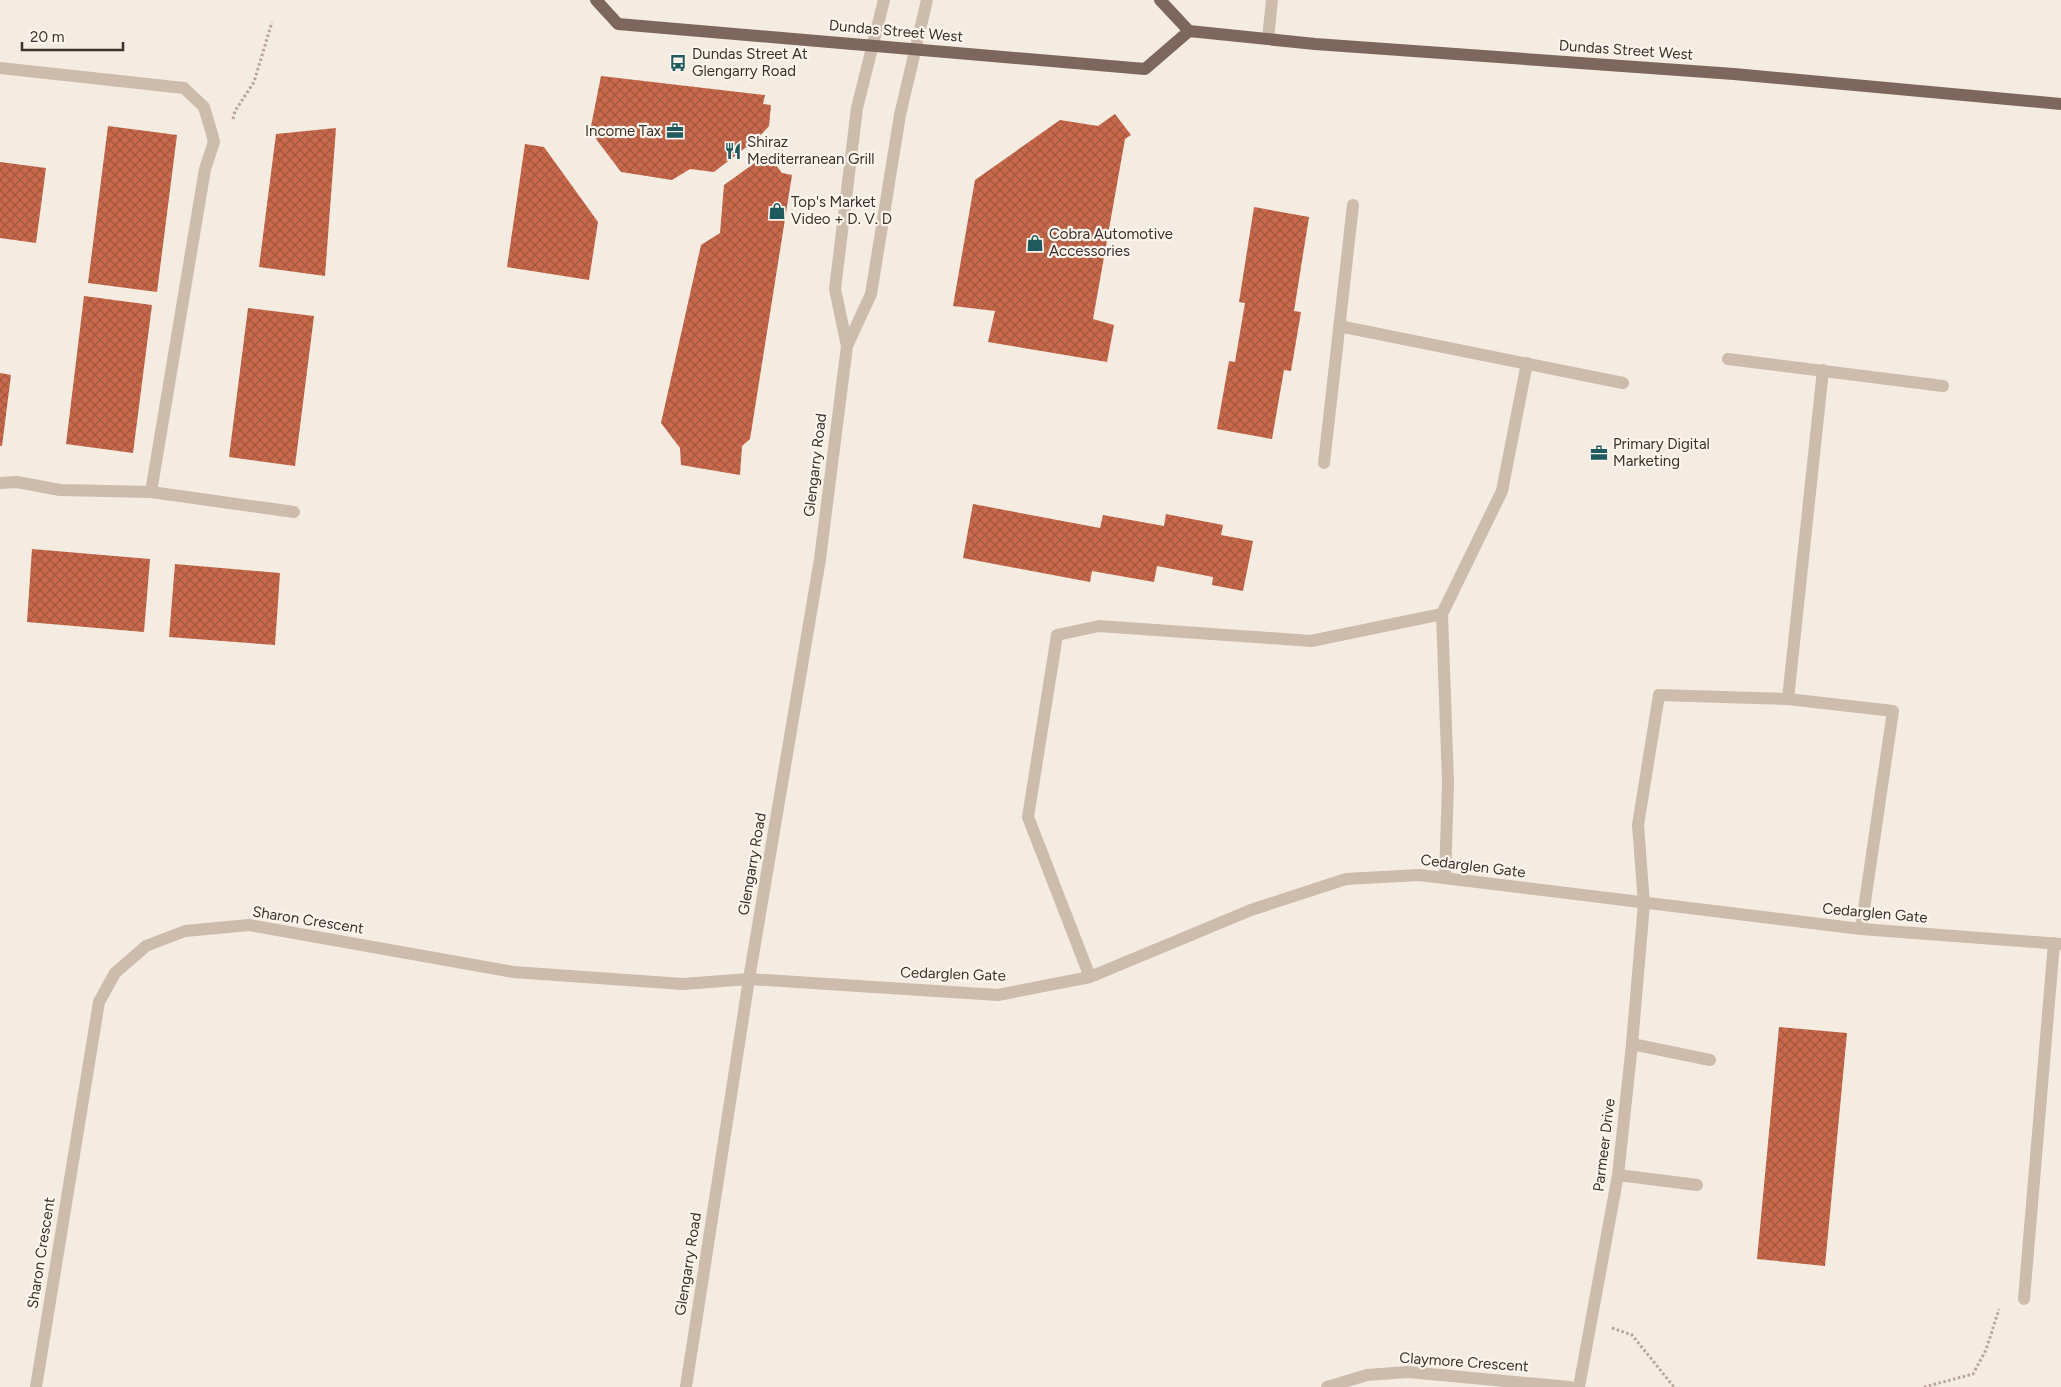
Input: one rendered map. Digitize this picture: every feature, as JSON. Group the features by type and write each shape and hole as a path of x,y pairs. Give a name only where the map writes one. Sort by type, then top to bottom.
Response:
{"main road":[{"name":"Dundas Street West","path":"596,0 618,24 1144,69 1190,31 1379,49 1734,74 2061,104"},
{"path":"1160,0 1190,31"}],"street":[{"name":"Glengarry Road","path":"847,346 835,289 857,108 884,0"},
{"name":"Glengarry Road","path":"686,1387 749,979 820,559 847,346 871,294 900,115 928,0"},
{"path":"1268,39 1272,0"},
{"path":"0,68 184,88 204,107 214,142 205,169 151,492"},
{"path":"1324,463 1353,206"},
{"path":"1339,326 1624,383"},
{"path":"1728,359 1943,386"},
{"path":"1445,878 1448,783 1442,614 1502,491 1527,363"},
{"path":"1822,370 1788,699 1893,711 1860,929"},
{"path":"0,483 17,482 60,490 151,492 294,512"},
{"path":"1090,978 1028,817 1057,635 1099,626 1312,641 1442,614"},
{"name":"Parmeer Drive","path":"1579,1387 1618,1175 1644,904 1638,825 1659,695 1788,699"},
{"name":"Cedarglen Gate","path":"749,979 998,995 1090,978 1251,910 1346,879 1419,875 1860,929 2058,943"},
{"name":"Sharon Crescent","path":"36,1387 99,1002 115,973 146,946 185,931 249,925 513,972 683,984 749,979"},
{"path":"2024,1299 2058,943"},
{"path":"1632,1044 1710,1060"},
{"path":"1618,1175 1697,1185"},
{"name":"Claymore Crescent","path":"1328,1387 1367,1375 1408,1372 1570,1387"}],"path":[{"path":"233,120 235,111 254,82 272,22"},
{"path":"1924,1387 1973,1374 1986,1350 1999,1309"},
{"path":"1590,1322 1632,1335 1674,1387"}],"building":[{"path":"601,76 765,95 763,104 771,105 769,126 758,138 714,172 690,169 672,180 621,172 590,131"},
{"name":"Cobra Automotive Accessories","path":"1115,114 1131,135 1125,139 1093,319 1114,325 1107,362 988,342 995,311 953,306 975,180 1060,120 1098,126"},
{"path":"108,126 177,135 157,292 88,283"},
{"path":"336,128 325,276 259,267 276,134"},
{"path":"525,144 544,147 598,222 589,280 507,267"},
{"path":"767,154 782,173 792,175 750,439 742,446 740,475 681,465 680,448 661,423 701,245 720,233 724,185"},
{"path":"0,162 46,168 36,243 0,238"},
{"path":"1254,207 1309,217 1294,311 1301,312 1291,371 1284,370 1272,439 1217,429 1229,361 1235,362 1245,303 1239,302"},
{"path":"84,296 152,305 133,453 66,444"},
{"path":"248,308 314,316 295,466 229,457"},
{"path":"0,373 11,375 2,446 0,446"},
{"path":"973,504 1100,528 1103,515 1164,526 1166,514 1223,525 1221,535 1253,541 1243,591 1212,585 1213,577 1157,566 1154,582 1092,571 1090,582 963,558"},
{"path":"32,549 150,559 144,632 27,622"},
{"path":"175,564 280,573 275,645 169,637"},
{"path":"1779,1027 1847,1033 1825,1266 1757,1259"}],"place":[{"name":"Dundas Street At Glengarry Road","path":"678,63"},
{"name":"Income Tax","path":"675,131"},
{"name":"Shiraz Mediterranean Grill","path":"733,151"},
{"name":"Top's Market Video + D. V. D","path":"777,211"},
{"name":"Cobra Automotive Accessories","path":"1035,243"},
{"name":"Primary Digital Marketing","path":"1599,453"}]}
